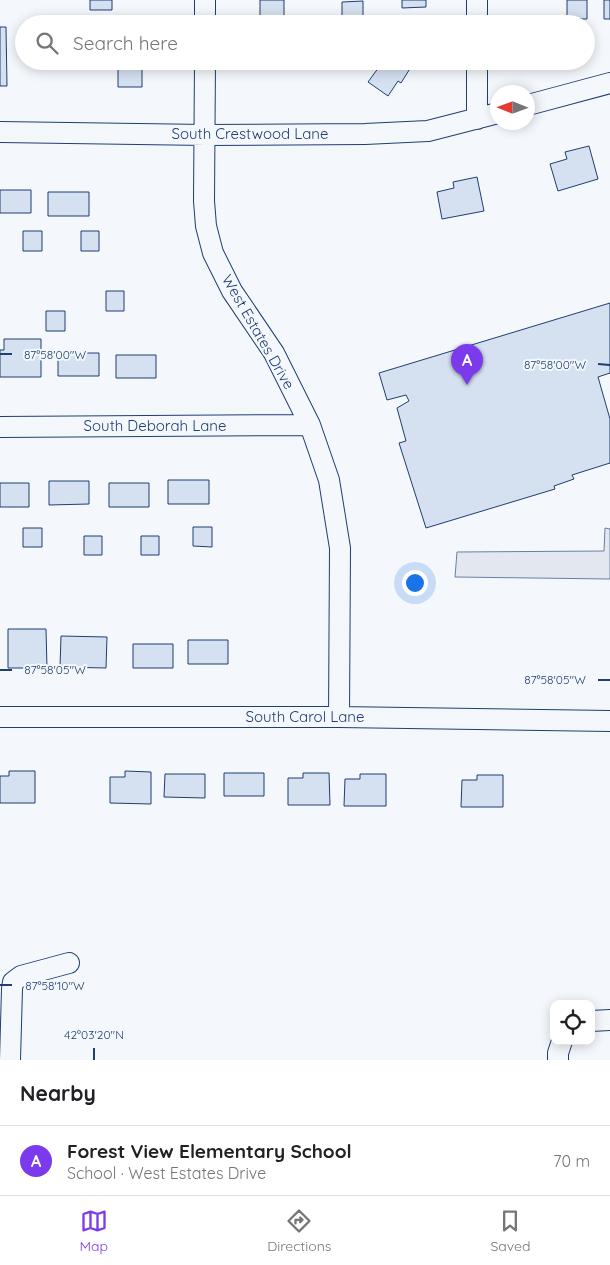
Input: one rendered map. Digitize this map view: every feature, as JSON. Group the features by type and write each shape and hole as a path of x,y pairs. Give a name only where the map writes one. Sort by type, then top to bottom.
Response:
{"street":[{"path":"205,0 205,15"},
{"path":"477,0 477,15"},
{"name":"West Estates Drive","path":"205,70 204,201 206,226 213,253 232,291 274,353 310,425 329,480 340,548 339,717"},
{"path":"476,119 477,70"},
{"path":"535,103 610,82"},
{"name":"South Crestwood Lane","path":"0,132 206,135 365,134 428,131 490,115"},
{"name":"South Deborah Lane","path":"0,427 310,425"},
{"name":"South Carol Lane","path":"0,717 339,717 610,720"},
{"path":"10,1060 13,982 21,976 69,963"},
{"path":"595,1021 610,1020"},
{"path":"558,1060 561,1045"}],"shaded area":[{"path":"605,528 610,529 610,579 455,577 457,552 604,551"}],"building":[{"path":"90,0 112,0 112,10 90,10"},
{"path":"260,0 284,0 284,15 260,15"},
{"path":"402,0 426,0 426,7 402,8"},
{"path":"567,0 587,0 587,15 567,15"},
{"path":"604,0 610,0 610,19 604,19"},
{"path":"363,1 363,15 342,15 342,2"},
{"path":"0,27 6,27 7,86 0,86"},
{"path":"118,70 142,70 142,87 118,87"},
{"path":"377,70 409,70 401,83 398,81 388,96 368,82"},
{"path":"589,146 598,179 558,191 550,164 567,159 565,152"},
{"path":"477,177 484,211 442,219 437,192 454,188 453,182"},
{"path":"0,190 31,190 31,213 0,213"},
{"path":"48,192 89,192 89,216 48,216"},
{"path":"23,231 42,231 42,251 23,251"},
{"path":"81,231 99,231 99,251 81,251"},
{"path":"106,291 124,291 124,311 106,311"},
{"path":"610,303 610,373 598,377 610,419 610,463 572,475 574,479 554,486 555,489 426,528 399,443 406,441 397,408 409,401 406,395 387,400 379,373"},
{"path":"46,311 65,311 65,331 46,331"},
{"path":"4,339 41,339 41,377 0,377 0,350 4,350"},
{"path":"58,353 99,353 99,376 58,376"},
{"path":"116,355 156,355 156,378 116,378"},
{"path":"168,480 209,480 209,504 168,504"},
{"path":"49,481 89,481 89,504 49,505"},
{"path":"0,483 29,483 29,507 0,507"},
{"path":"109,483 149,483 149,507 109,507"},
{"path":"193,527 212,527 212,547 193,546"},
{"path":"23,528 42,528 42,547 23,547"},
{"path":"84,536 102,536 102,555 84,555"},
{"path":"141,536 159,536 159,555 141,555"},
{"path":"8,629 46,629 47,668 8,668"},
{"path":"61,636 107,637 106,668 60,667"},
{"path":"188,640 228,640 228,664 188,664"},
{"path":"133,644 173,644 173,668 133,668"},
{"path":"9,771 35,771 35,803 0,803 0,776 9,776"},
{"path":"125,771 151,772 151,804 110,803 110,777 125,777"},
{"path":"224,773 264,773 264,796 224,796"},
{"path":"303,773 329,773 330,805 288,805 288,778 303,778"},
{"path":"165,774 205,774 205,798 164,797"},
{"path":"360,774 386,774 386,806 344,806 345,779 360,779"},
{"path":"477,775 503,775 503,807 461,807 462,780 477,780"}],"place":[{"name":"Forest View Elementary School","path":"467,385"}]}
